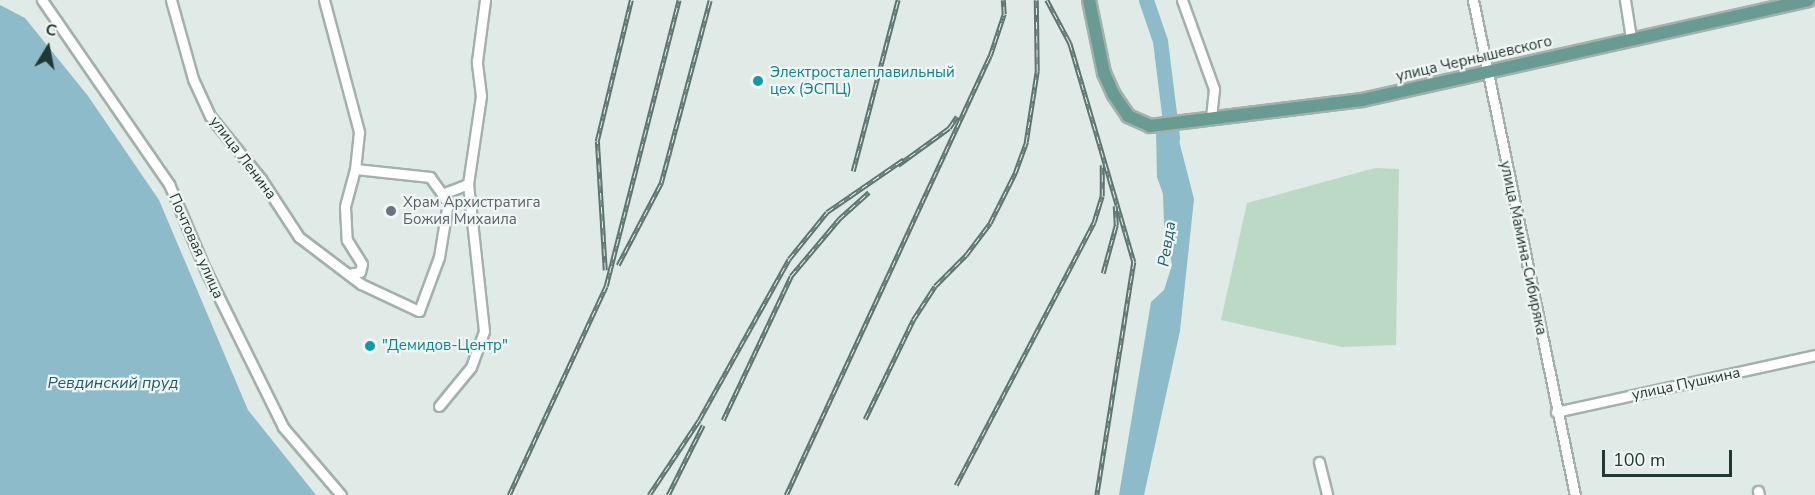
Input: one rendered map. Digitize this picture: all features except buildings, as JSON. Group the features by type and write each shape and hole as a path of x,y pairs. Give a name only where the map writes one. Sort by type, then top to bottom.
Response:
{"main road":[{"name":"улица Чернышевского","path":"1089,0 1111,90 1122,111 1144,125 1198,122 1211,118 1362,100 1808,0"}],"street":[{"name":"Почтовая улица","path":"42,0 169,184 206,271 283,426 341,495"},
{"name":"улица Ленина","path":"171,0 193,79 210,116 261,179 299,237 361,284 419,311 440,257 448,202 442,194"},
{"path":"324,0 359,132 355,169 345,207 348,240 362,264 360,272 348,274"},
{"path":"439,406 471,367 484,331 468,184 481,96 477,61 485,0"},
{"path":"1182,0 1214,89 1211,118"},
{"name":"улица Мамина-Сибиряка","path":"1473,0 1556,412 1575,495"},
{"path":"1625,0 1631,38"},
{"path":"355,169 430,177 442,194 468,184"},
{"name":"улица Пушкина","path":"1556,412 1815,355"},
{"path":"1319,462 1327,495"}],"green space":[{"path":"1375,168 1399,169 1396,345 1342,347 1221,320 1247,203"}],"water":[{"name":"Ревдинский пруд","path":"0,5 25,18 88,96 159,200 248,410 316,495 0,495"},
{"path":"1176,129 1194,199 1180,331 1144,495 1119,495 1151,302 1164,290 1172,265 1164,225 1163,194 1157,177 1156,131"}],"waterway":[{"name":"Ревда","path":"1146,0 1160,41 1172,138"}],"railway":[{"path":"605,270 597,141 631,0"},
{"path":"509,495 606,286 679,0"},
{"path":"618,265 661,183 710,0"},
{"path":"853,171 898,0"},
{"path":"786,495 990,56 1004,14 1003,0"},
{"path":"865,419 913,320 935,286 966,255 990,223 1015,173 1026,142 1037,71 1036,0"},
{"path":"1047,0 1070,43 1134,262 1097,495"},
{"path":"898,165 949,128 957,116"},
{"path":"649,495 699,420 789,259 827,212 904,159"},
{"path":"956,485 1094,222 1102,196 1102,165"},
{"path":"723,420 791,276 839,219 869,192"},
{"path":"1103,273 1116,225 1115,206"},
{"path":"668,495 703,425"}],"place":[{"name":"Электросталеплавильный цех (ЭСПЦ)","path":"758,81"},
{"name":"Храм Архистратига Божия Михаила","path":"391,211"},
{"name":"\"Демидов-Центр\"","path":"370,346"}]}
